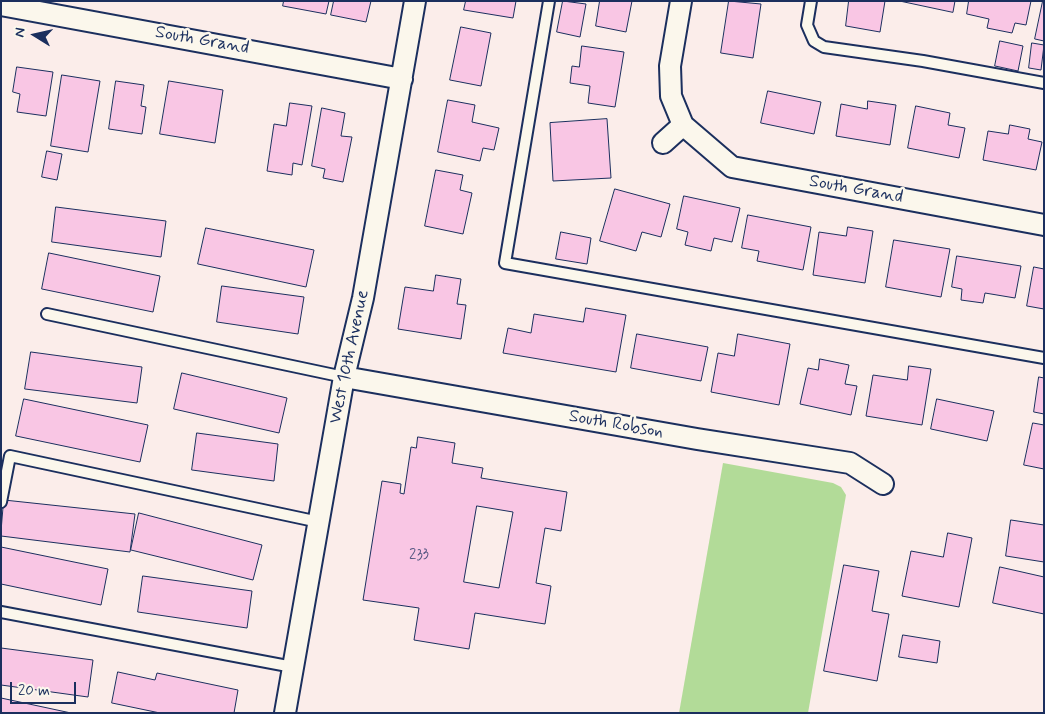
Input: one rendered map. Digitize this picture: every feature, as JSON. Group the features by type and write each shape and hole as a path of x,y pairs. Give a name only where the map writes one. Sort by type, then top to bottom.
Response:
{"street":[{"name":"West 10th Avenue","path":"285,713 344,377 363,298 415,1"},
{"path":"663,143 683,125 671,96 670,66 681,1"},
{"name":"South Grand","path":"1,5 402,79"},
{"name":"South Grand","path":"683,125 732,167 1044,225"},
{"name":"South Robson","path":"344,377 688,437 850,463 883,484"}],"lane":[{"path":"549,1 505,263 1044,358"},
{"path":"811,1 807,25 814,41 824,47 923,61 1044,82"},
{"path":"47,314 344,377"},
{"path":"1,502 10,456 319,522"},
{"path":"1,612 293,667"}],"green space":[{"path":"723,463 833,483 841,487 846,495 808,713 679,713"}],"building":[{"path":"284,1 329,1 326,14 283,6"},
{"path":"334,1 371,1 366,22 331,15"},
{"path":"466,1 516,1 513,18 464,10"},
{"path":"563,1 586,4 580,37 557,32"},
{"path":"600,1 632,1 626,32 596,26"},
{"path":"729,1 761,4 753,58 721,53"},
{"path":"849,1 885,1 880,32 846,26"},
{"path":"900,1 955,1 953,12"},
{"path":"969,1 1031,1 1026,25 1015,23 1012,33 987,28 989,19 967,14"},
{"path":"1044,1 1044,41 1035,39"},
{"path":"461,27 491,33 481,86 450,80"},
{"path":"1000,41 1023,46 1018,71 995,66"},
{"path":"1032,43 1044,45 1041,70 1029,68"},
{"path":"582,46 624,52 615,107 588,103 590,86 570,83 572,66 579,67"},
{"path":"17,67 53,72 46,116 17,112 20,94 13,92"},
{"path":"62,75 100,81 88,152 51,146"},
{"path":"116,81 144,85 141,106 146,107 142,134 109,129"},
{"path":"169,81 223,90 215,143 160,134"},
{"path":"768,91 821,102 814,134 761,123"},
{"path":"448,100 475,105 472,122 499,128 494,150 483,148 480,161 438,152"},
{"path":"868,101 896,105 890,145 836,136 841,104 867,109"},
{"path":"290,103 312,106 302,165 293,163 292,175 267,171 274,124 286,126"},
{"path":"916,106 950,113 948,125 965,128 959,158 908,148"},
{"path":"322,108 345,113 341,136 352,137 343,182 323,178 325,169 312,166"},
{"path":"607,119 611,178 553,181 550,123"},
{"path":"1010,125 1030,129 1028,139 1042,142 1036,170 983,160 988,131 1008,134"},
{"path":"47,151 62,154 57,180 42,177"},
{"path":"436,170 463,175 460,190 472,193 463,234 425,226"},
{"path":"615,189 670,204 661,237 642,232 636,251 600,241"},
{"path":"684,196 740,208 732,242 714,238 711,251 685,245 688,232 677,229"},
{"path":"56,207 166,221 161,257 52,242"},
{"path":"748,215 811,227 803,270 757,261 759,251 742,248"},
{"path":"848,227 873,231 865,283 813,275 819,232 846,236"},
{"path":"206,228 314,250 306,287 198,264"},
{"path":"561,232 591,238 587,264 556,259"},
{"path":"894,240 950,249 941,297 886,287"},
{"path":"49,253 160,276 153,312 42,289"},
{"path":"957,256 1021,266 1015,298 985,293 983,303 961,300 962,289 952,287"},
{"path":"1034,267 1044,269 1044,309 1027,306"},
{"path":"436,275 461,279 457,304 466,305 461,339 398,329 405,287 433,291"},
{"path":"222,286 304,297 298,334 217,322"},
{"path":"586,308 626,315 616,372 503,353 508,328 531,333 534,314 583,322"},
{"path":"637,334 708,347 701,381 631,368"},
{"path":"738,334 790,344 779,405 711,392 718,353 734,356"},
{"path":"31,352 142,367 137,403 25,389"},
{"path":"820,359 849,365 845,384 857,386 851,415 800,404 808,368 818,370"},
{"path":"909,366 931,369 922,425 866,416 873,375 907,380"},
{"path":"182,373 287,398 279,433 174,409"},
{"path":"1039,377 1044,378 1044,414 1034,412"},
{"path":"24,399 148,425 140,462 16,436"},
{"path":"937,399 994,411 987,441 931,429"},
{"path":"1033,423 1044,425 1044,469 1024,465"},
{"path":"197,433 278,444 274,481 192,470"},
{"path":"418,437 455,443 452,463 483,468 481,478 567,492 561,531 545,528 536,583 551,586 545,624 475,613 469,649 414,640 419,608 363,600 382,481 401,484 400,493 404,494 411,447 416,448","holes":["477,506 513,512 499,588 464,582"]},
{"path":"4,500 135,514 130,552 1,536"},
{"path":"139,513 262,545 253,580 131,550"},
{"path":"1011,520 1044,525 1044,562 1006,556"},
{"path":"948,533 972,538 959,607 902,596 911,551 943,557"},
{"path":"1,547 108,569 101,605 1,584"},
{"path":"844,565 879,571 872,611 889,614 877,681 824,671"},
{"path":"1000,567 1044,577 1044,614 993,603"},
{"path":"143,576 252,591 247,628 138,612"},
{"path":"903,635 940,641 937,663 899,657"},
{"path":"1,648 93,660 88,697 1,685"},
{"path":"118,672 155,680 157,673 238,690 234,713 160,713 112,703"},
{"path":"1,698 71,713 1,713"}]}
